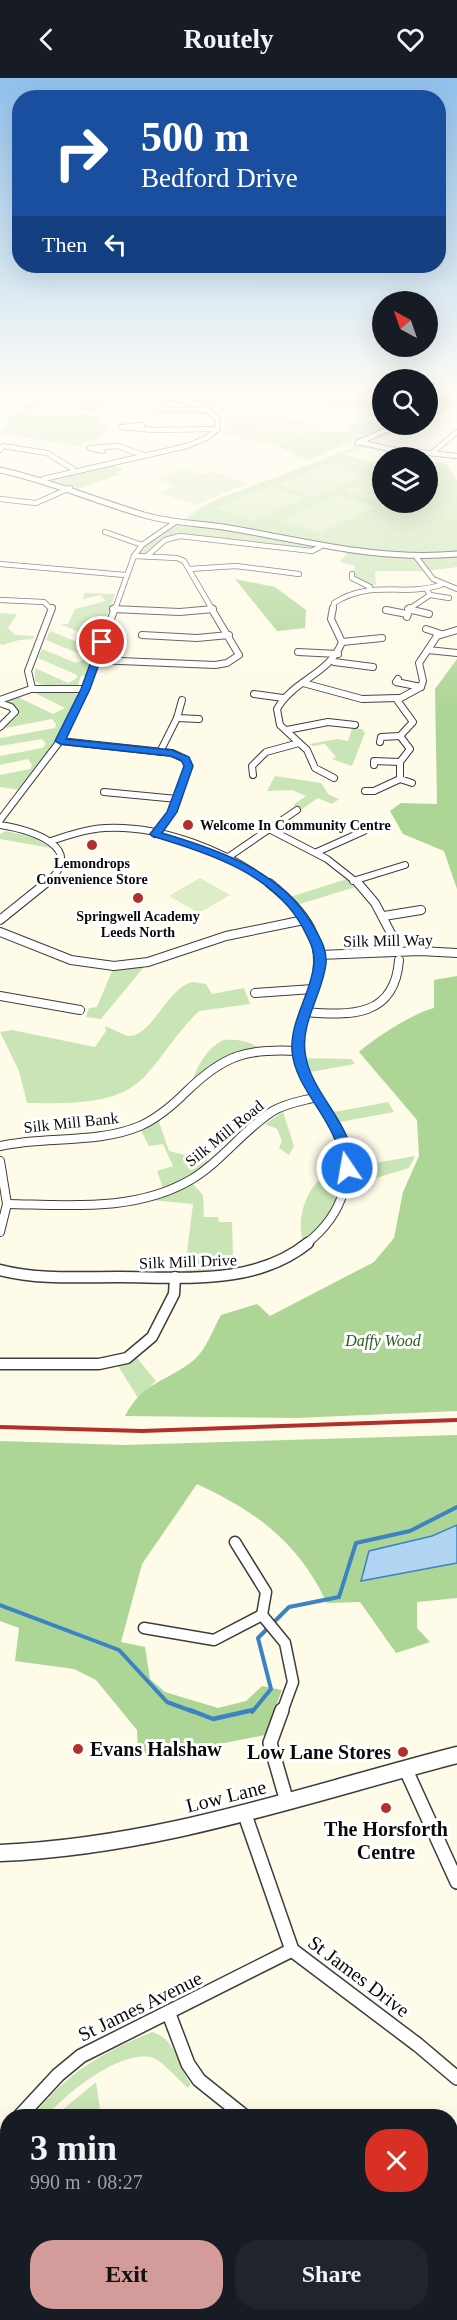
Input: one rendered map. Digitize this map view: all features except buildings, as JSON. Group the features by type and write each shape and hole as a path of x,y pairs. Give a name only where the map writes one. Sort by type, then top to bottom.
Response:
{"street":[{"path":"10,501 32,504 40,501"},
{"path":"103,501 144,516 174,523 236,529 320,547 377,556 417,558 457,554"},
{"path":"0,820 60,741 86,689 125,575 134,556 141,545 174,523"},
{"path":"105,532 141,545"},
{"path":"147,556 165,540 180,536 310,551 320,547"},
{"path":"96,660 227,663 238,658 240,653 189,569 179,558 134,556"},
{"path":"417,558 428,576 441,585 457,589"},
{"path":"0,564 31,564 91,574 125,575"},
{"path":"189,569 236,566 299,574"},
{"path":"352,574 352,578 370,587"},
{"path":"405,580 407,589"},
{"path":"407,614 441,585"},
{"path":"380,595 387,586"},
{"path":"334,778 324,775 315,768 310,755 287,730 277,715 283,698 334,662 342,642 331,619 334,603 370,587 387,586 449,598"},
{"path":"0,600 40,602 52,607 28,671 32,688"},
{"path":"113,609 180,612 213,609"},
{"path":"386,610 407,614 429,614"},
{"path":"426,629 441,634 457,630"},
{"path":"142,635 197,638 229,634"},
{"path":"303,683 355,698 377,700 398,698 421,687 423,681 418,665 441,634"},
{"path":"342,642 382,638"},
{"path":"428,650 457,653"},
{"path":"298,652 338,654"},
{"path":"334,662 373,668"},
{"path":"398,679 396,682 421,687"},
{"path":"0,727 15,712 0,701 14,692 32,688 86,689"},
{"path":"252,694 283,698"},
{"path":"380,742 381,736 400,736 412,722 398,698"},
{"path":"160,752 177,718 182,700"},
{"path":"177,718 199,719"},
{"path":"287,730 328,722 355,725"},
{"path":"400,736 410,749 400,762 400,779"},
{"path":"60,741 180,755 188,762 172,812 155,834"},
{"path":"253,775 252,766 261,755 298,743"},
{"path":"374,765 374,761 400,762"},
{"path":"365,791 374,791 400,779 412,783"},
{"path":"104,792 177,799"},
{"path":"227,858 297,810"},
{"path":"0,825 36,833 51,841 58,848 62,860 60,870 0,920"},
{"name":"Silk Mill Drive","path":"0,1270 38,1277 175,1277 225,1276 259,1270 296,1253 328,1224 343,1197 347,1168 343,1144 304,1073 298,1051 299,1035 318,974 319,955 314,935 278,889 227,858 155,834 111,828 87,830 51,841"},
{"path":"269,829 317,852 353,881 384,916 395,941"},
{"path":"317,852 364,831"},
{"path":"353,881 405,865"},
{"path":"384,916 422,910"},
{"path":"0,932 71,960 114,966 148,962 226,936 304,920"},
{"name":"Silk Mill Way","path":"319,955 420,951 457,953"},
{"path":"305,1012 347,1014 378,1006 393,993 400,972 399,960"},
{"path":"255,993 313,988"},
{"path":"0,996 80,1010"},
{"name":"Silk Mill Bank","path":"0,1146 38,1139 97,1137 139,1127 158,1119 217,1065 230,1058 261,1050 298,1051"},
{"name":"Silk Mill Road","path":"7,1204 120,1203 153,1196 189,1180 216,1162 274,1111 317,1097"},
{"path":"0,1161 7,1204 0,1233"},
{"path":"0,1364 99,1364 127,1358 152,1337 174,1294 175,1277"},
{"path":"235,1542 266,1592 261,1616"},
{"path":"144,1628 214,1640 261,1616"},
{"path":"261,1616 276,1629 285,1643 293,1682 270,1743 287,1802"},
{"name":"Low Lane","path":"0,1853 70,1849 123,1841 245,1815 457,1755"},
{"path":"406,1770 457,1881"},
{"name":"St James Drive","path":"245,1815 292,1950 418,2045 457,2078"},
{"name":"St James Avenue","path":"26,2109 58,2075 81,2056 169,2014 292,1950"},
{"path":"169,2014 193,2072 236,2109"}],"green space":[{"path":"183,501 206,501 196,505"},
{"path":"214,501 372,501 372,513 438,513 438,501 457,501 457,567 428,571 457,587 441,582 426,571 375,571 376,585 367,585 352,578 355,566 340,562 348,552 320,547 317,550 197,536 169,538 147,556 134,556 142,545 174,523 181,523 201,507"},
{"path":"235,501 300,501 253,521 217,508"},
{"path":"325,501 355,501 372,506 372,508 319,533 281,520"},
{"path":"235,579 275,587 306,610 305,628 277,631"},
{"path":"84,593 115,594 86,676 81,676 78,685 42,685 35,681 35,668 68,683 77,678 77,675 38,658 42,649 76,663 85,659 85,656 46,640 50,631 82,644 91,641 91,638 61,624 68,624 75,609 106,601 100,595 83,599"},
{"path":"0,613 17,614 8,628 15,635 34,636 33,639 0,644"},
{"path":"457,659 457,889 444,851 403,834 390,811 401,803 437,804 435,689"},
{"path":"31,691 71,691 79,695 53,746 20,790 0,787 0,775 30,769 32,765 28,759 0,765 0,756 42,748 46,744 42,739 0,746 0,738 55,728 56,724 52,719 5,728 19,714 17,708 9,703 9,698 14,695 53,714 65,708"},
{"path":"352,729 362,729 365,733 352,766 332,759 336,757 325,744 312,746 310,744 337,739 348,741"},
{"path":"275,776 321,783 329,795 339,799 332,804 318,798 302,809 293,805 306,796 292,790 267,791"},
{"path":"6,831 35,838 51,848 0,839 0,834"},
{"path":"200,878 230,895 199,913 169,896"},
{"path":"350,878 359,886 293,906 287,898"},
{"path":"148,962 101,1019 86,1017 89,1008 97,1007 114,966"},
{"name":"Daffy Wood","path":"457,976 457,1411 295,1418 125,1416 132,1404 148,1389 198,1356 221,1315 257,1304 270,1316 374,1262 394,1238 403,1192 419,1156 417,1120 359,1052 395,1027 434,1008 434,980"},
{"path":"192,982 206,984 212,994 244,988 250,1004 199,1011 146,1075 121,1093 74,1103 27,1103 19,1071 0,1032 12,1030 95,1047 106,1031 105,1026 127,1036 136,1035 144,1030 174,994"},
{"path":"224,1040 244,1041 261,1050 237,1055 188,1091 206,1055"},
{"path":"300,1058 351,1059 355,1064 305,1073"},
{"path":"388,1102 394,1112 334,1123 329,1113"},
{"path":"283,1112 294,1146 289,1155 279,1148 282,1141 277,1129 265,1124"},
{"path":"158,1119 169,1151 216,1163 190,1181 203,1195 204,1217 218,1217 219,1222 232,1222 233,1258 245,1274 184,1277 193,1204 140,1199 164,1191 157,1171 173,1166 163,1144 149,1146 139,1127"},
{"path":"415,1156 409,1168 346,1187 343,1197 306,1245 301,1230 302,1211 309,1194 322,1177 346,1160 347,1168"},
{"path":"137,1358 156,1381 138,1398 118,1366"},
{"path":"457,1435 457,1525 432,1536 369,1551 361,1580 457,1563 457,1598 417,1602 417,1628 430,1642 396,1653 360,1602 327,1603 303,1563 274,1531 239,1506 197,1484 142,1564 121,1642 145,1647 150,1679 165,1692 218,1708 246,1701 262,1686 282,1690 265,1735 209,1746 138,1754 137,1730 96,1680 74,1669 15,1661 19,1628 0,1621 0,1441 124,1445"},
{"path":"152,2032 172,2047 191,2084 188,2088 157,2060 140,2057 111,2066 95,2075 53,2109 39,2109 59,2087 86,2065"},
{"path":"96,2082 100,2109 63,2109"}],"water":[{"path":"457,1525 457,1563 361,1581 369,1551 432,1536"}],"waterway":[{"path":"252,1712 271,1689 258,1638 289,1607 339,1597 356,1543 410,1531 457,1507"},
{"path":"0,1605 119,1650 167,1702 194,1712"},
{"path":"190,1710 213,1719 253,1710"}],"railway":[{"path":"0,1427 142,1431 457,1420"}],"place":[{"name":"Welcome In Community Centre","path":"188,825"},
{"name":"Lemondrops Convenience Store","path":"92,845"},
{"name":"Springwell Academy Leeds North","path":"138,898"},
{"name":"Evans Halshaw","path":"78,1749"},
{"name":"Low Lane Stores","path":"403,1752"},
{"name":"The Horsforth Centre","path":"386,1808"}],"route":[{"path":"102,642 86,689 60,741 180,755 189,766 172,812 155,834 200,847 251,870 278,889 304,920 318,946 320,964 299,1035 298,1051 305,1074 334,1123 343,1144 347,1168"}]}
